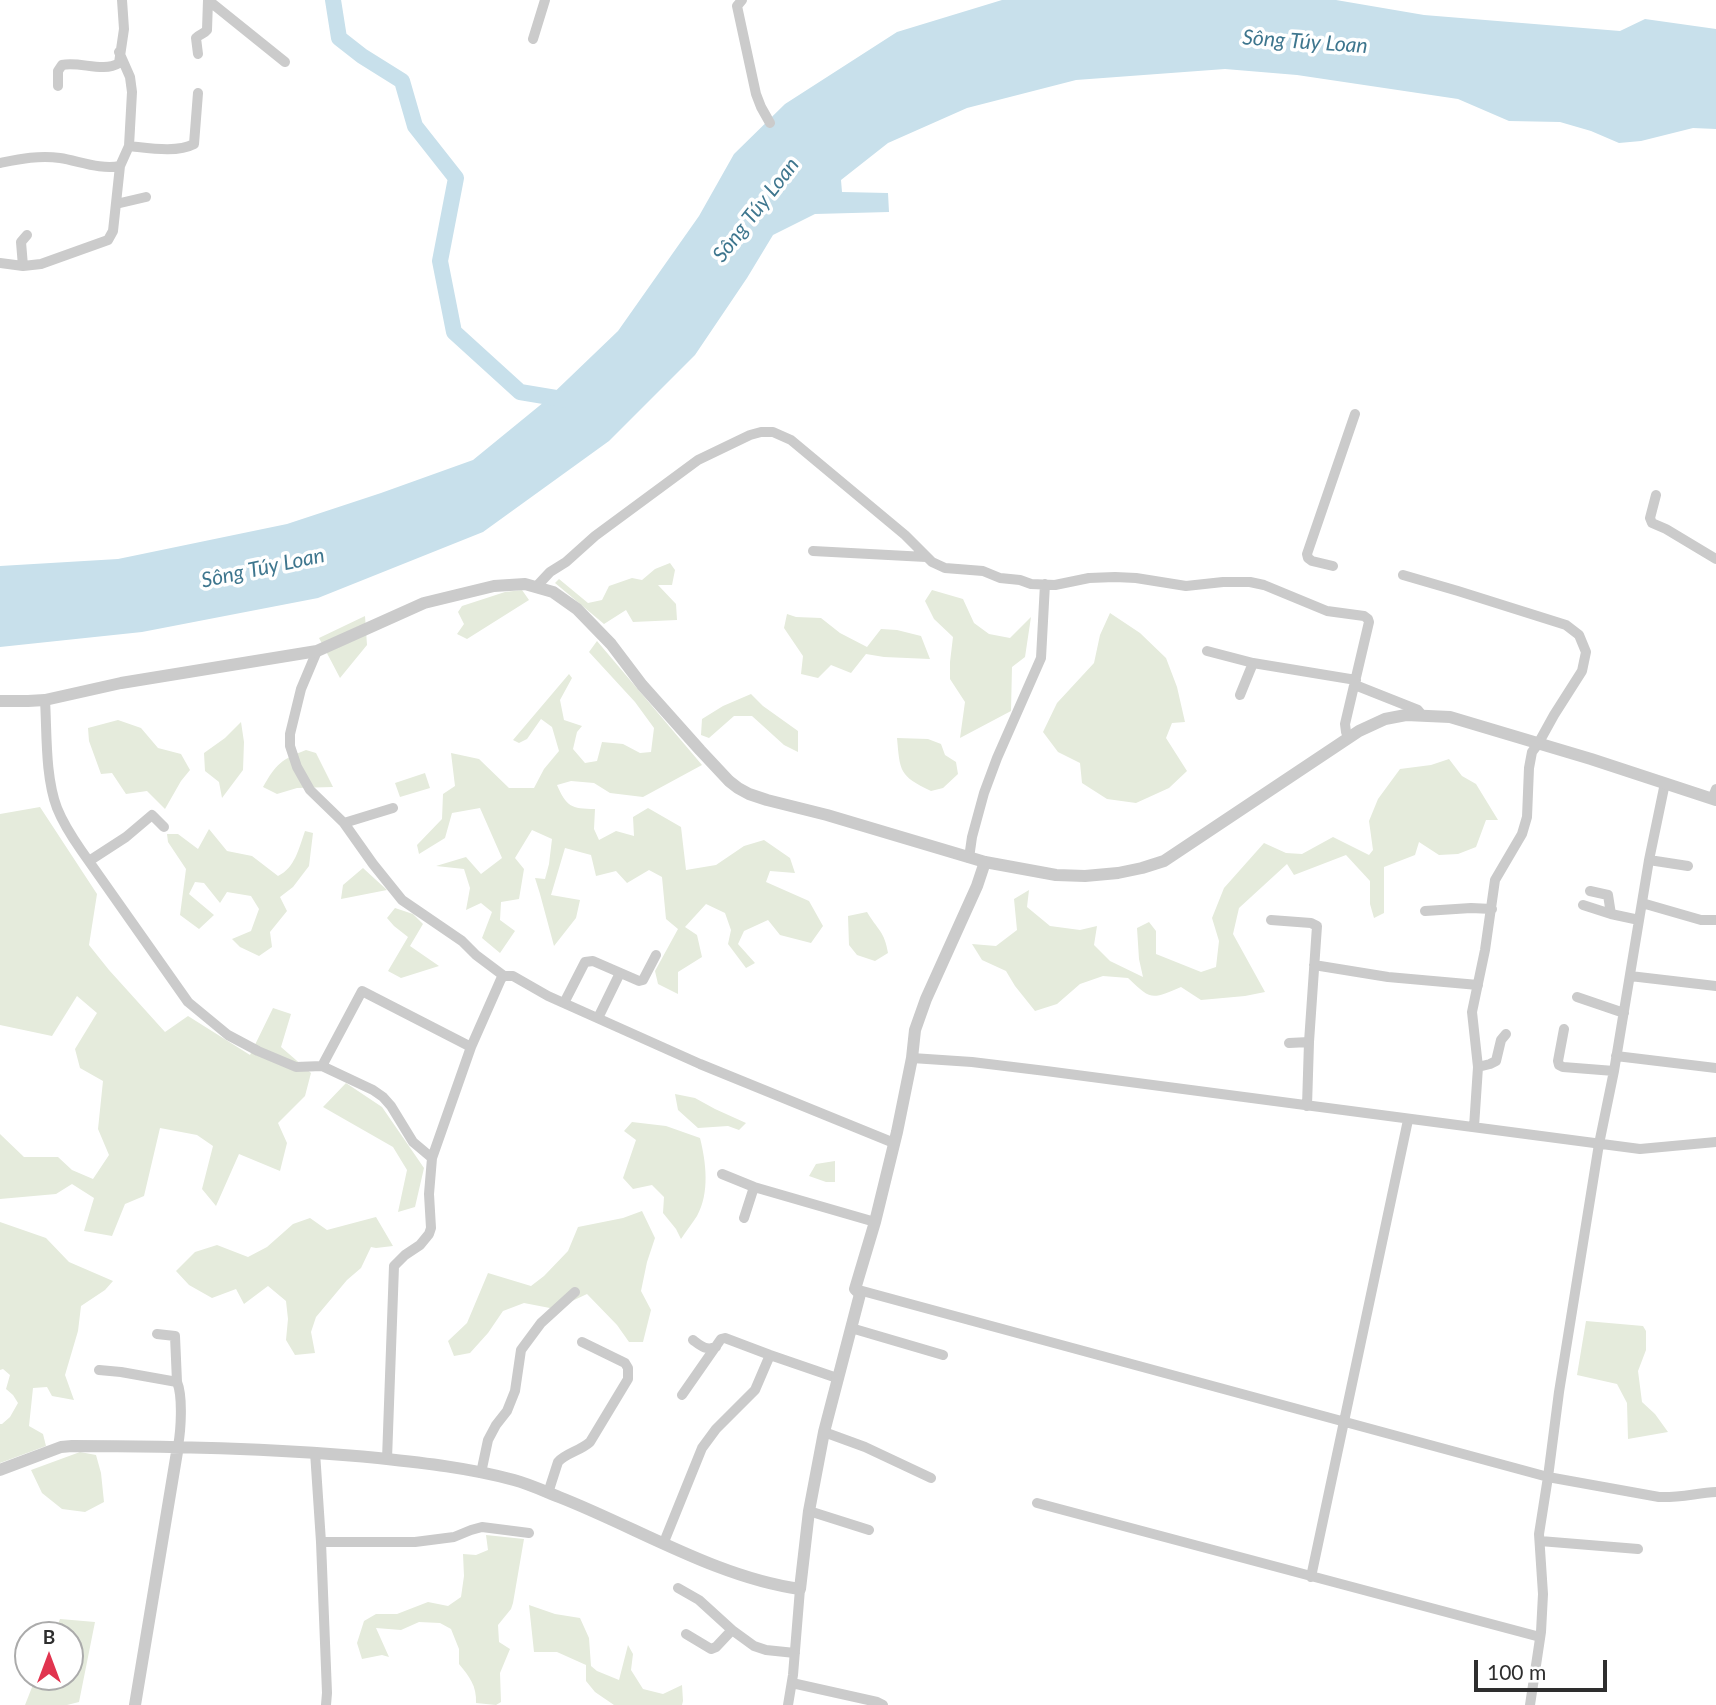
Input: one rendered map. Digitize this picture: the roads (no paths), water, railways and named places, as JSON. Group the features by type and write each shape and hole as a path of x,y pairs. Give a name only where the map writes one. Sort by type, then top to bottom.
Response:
{"street":[{"path":"58,86 58,71 62,65 111,68 119,63 124,29 122,0"},
{"path":"198,54 196,38 208,30 208,0 285,62"},
{"path":"533,38 545,0"},
{"path":"742,0 737,6 756,94 770,123"},
{"path":"0,263 23,266 41,264 108,240 113,231 120,166 130,146 131,83 119,52"},
{"path":"130,146 191,147 194,144 198,93"},
{"path":"0,163 34,157 120,166"},
{"path":"116,204 146,197"},
{"path":"23,266 21,242 27,235"},
{"path":"1333,566 1312,561 1307,554 1354,414"},
{"path":"536,587 550,572 566,562 595,536 683,470 750,435 773,432 791,440 905,535 932,562 945,568 983,571 1031,584 1055,585 1088,578 1115,577 1186,586 1250,582 1264,585 1327,611 1360,615 1368,619 1345,724 1349,738"},
{"path":"1656,495 1650,518 1652,523 1716,559"},
{"path":"813,551 926,557"},
{"path":"1403,576 1566,625 1579,635 1586,652 1582,671 1532,752 1527,817 1522,834 1495,880 1472,1012 1478,1067 1474,1127"},
{"path":"0,701 45,699 121,683 317,651 424,603 494,586 525,584 553,593 577,609 611,644 642,685 700,750 738,788 766,800 827,815 969,858 1056,875 1118,873 1142,869 1164,861 1359,731 1385,719 1406,715 1439,715 1462,720 1715,796"},
{"path":"969,858 984,793 1041,657 1045,584"},
{"path":"317,651 301,689 290,734 290,746 297,767 310,790 344,823 402,900 462,942 504,976 513,976 564,1003 700,1064 894,1143"},
{"path":"1207,651 1253,663 1355,682 1418,710 1422,715"},
{"path":"1240,695 1253,663"},
{"path":"45,699 50,774 57,806 66,826 188,1002 228,1035 258,1051 296,1067 322,1066 373,1090 391,1106 413,1142 432,1158"},
{"path":"1530,1705 1541,1637 1543,1594 1539,1534 1559,1392 1598,1144 1614,1071 1665,783"},
{"path":"344,823 393,808"},
{"path":"89,861 126,837 152,815 164,827"},
{"path":"1650,860 1688,866"},
{"path":"855,1289 894,1143 912,1058 915,1030 985,862"},
{"path":"1590,891 1608,895 1611,914"},
{"path":"1642,903 1701,920 1716,920"},
{"path":"1583,905 1639,920"},
{"path":"1425,911 1492,909"},
{"path":"1271,919 1315,924 1317,929 1307,1106"},
{"path":"564,1003 586,962 593,961 641,981 656,955"},
{"path":"1314,965 1388,977 1478,985"},
{"path":"598,1018 620,973"},
{"path":"387,1459 394,1266 429,1234 432,1158 471,1047 504,976"},
{"path":"1630,976 1716,986"},
{"path":"322,1066 362,991 471,1047"},
{"path":"1577,997 1624,1013"},
{"path":"1564,1029 1559,1065 1614,1071"},
{"path":"1478,1067 1496,1061 1501,1040 1506,1034"},
{"path":"1289,1043 1309,1042"},
{"path":"1616,1056 1716,1068"},
{"path":"912,1058 972,1062 1640,1149 1716,1142"},
{"path":"1311,1577 1408,1120"},
{"path":"722,1174 754,1187 875,1222"},
{"path":"744,1218 754,1187"},
{"path":"855,1289 1548,1477 1659,1497 1676,1498 1716,1492"},
{"path":"788,1705 809,1511 824,1432 860,1294 855,1289"},
{"path":"481,1473 488,1440 507,1410 515,1391 521,1350 541,1323 575,1292"},
{"path":"851,1328 943,1355"},
{"path":"135,1705 180,1430 175,1337 158,1334"},
{"path":"682,1395 721,1339 725,1338 837,1378"},
{"path":"693,1340 705,1349 716,1347"},
{"path":"548,1493 558,1462 590,1442 628,1379 625,1363 582,1342"},
{"path":"664,1542 702,1448 716,1429 755,1390 770,1355"},
{"path":"99,1370 177,1382"},
{"path":"824,1432 865,1447 931,1478"},
{"path":"0,1470 61,1447 72,1446 178,1446 315,1452 443,1465 516,1480 582,1506 713,1565 774,1585 800,1589"},
{"path":"315,1452 326,1705"},
{"path":"1037,1503 1541,1637"},
{"path":"809,1511 869,1530"},
{"path":"321,1542 415,1542 454,1536 482,1527 529,1533"},
{"path":"1540,1541 1638,1549"},
{"path":"678,1588 707,1606 732,1630 759,1648 795,1653"},
{"path":"686,1634 711,1649 732,1630"},
{"path":"792,1683 883,1705"}],"water":[{"name":"Sông Túy Loan","path":"1002,0 1336,0 1424,15 1620,31 1645,19 1716,29 1716,129 1693,128 1641,141 1619,143 1560,122 1509,121 1458,99 1297,75 1225,69 1076,80 967,108 888,143 841,180 842,192 888,193 889,212 815,214 773,235 695,355 609,441 483,532 318,598 142,632 0,647 0,566 118,559 287,524 473,460 544,402 618,331 699,216 734,154 785,104 897,32"}],"waterway":[{"path":"333,0 339,38 402,81 415,126 456,178 440,261 454,332 520,392 568,400"}]}
